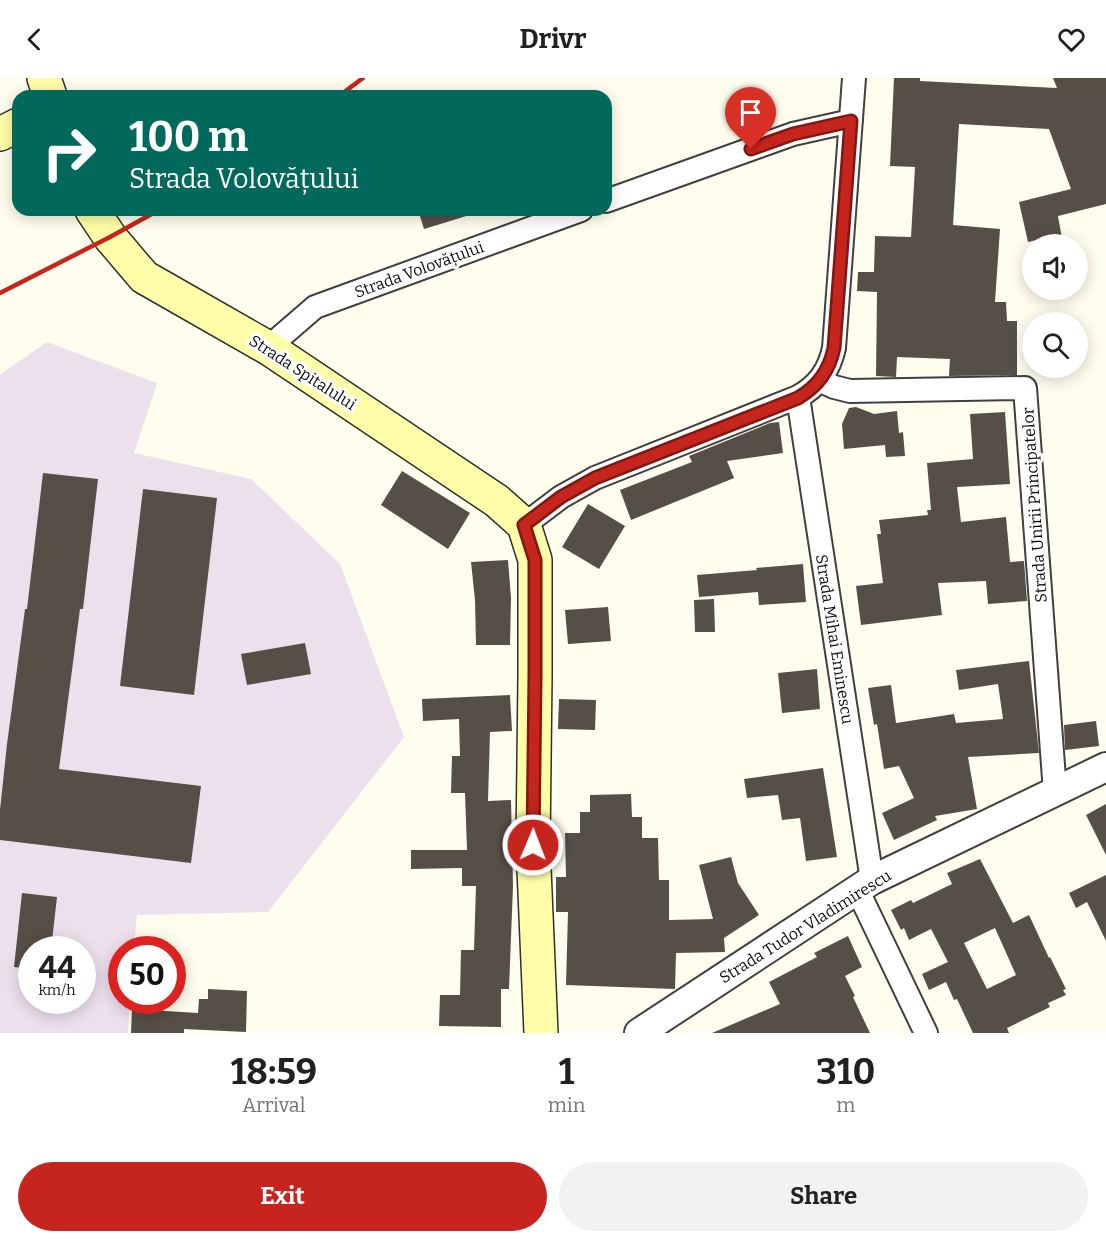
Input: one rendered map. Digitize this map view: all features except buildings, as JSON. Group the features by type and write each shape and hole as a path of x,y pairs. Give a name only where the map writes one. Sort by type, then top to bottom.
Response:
{"main road":[{"name":"Strada Spitalului","path":"96,216 110,237 144,277 270,349 497,501 524,525"},
{"path":"524,525 535,560 533,845 541,1033"}],"street":[{"path":"524,525 561,497 595,478 798,398 821,381 831,362 834,348 854,78"},
{"path":"612,199 793,134 851,121"},
{"name":"Strada Volovățului","path":"270,349 278,339 315,307 565,216"},
{"name":"Strada Unirii Principatelor","path":"821,381 850,391 1025,388 1055,792"},
{"name":"Strada Mihai Eminescu","path":"798,398 864,885 926,1033"},
{"name":"Strada Tudor Vladimirescu","path":"639,1033 864,885 1106,767"}],"shaded area":[{"path":"47,342 157,383 134,453 251,479 340,564 404,737 268,912 137,915 135,936 108,936 108,1014 129,1014 128,1033 0,1033 0,375"}],"railway":[{"path":"347,90 363,78"},
{"path":"0,293 148,216"}],"route":[{"path":"533,845 535,560 524,525 561,497 595,478 798,398 821,381 831,362 834,348 851,121 793,134 751,149"}]}
